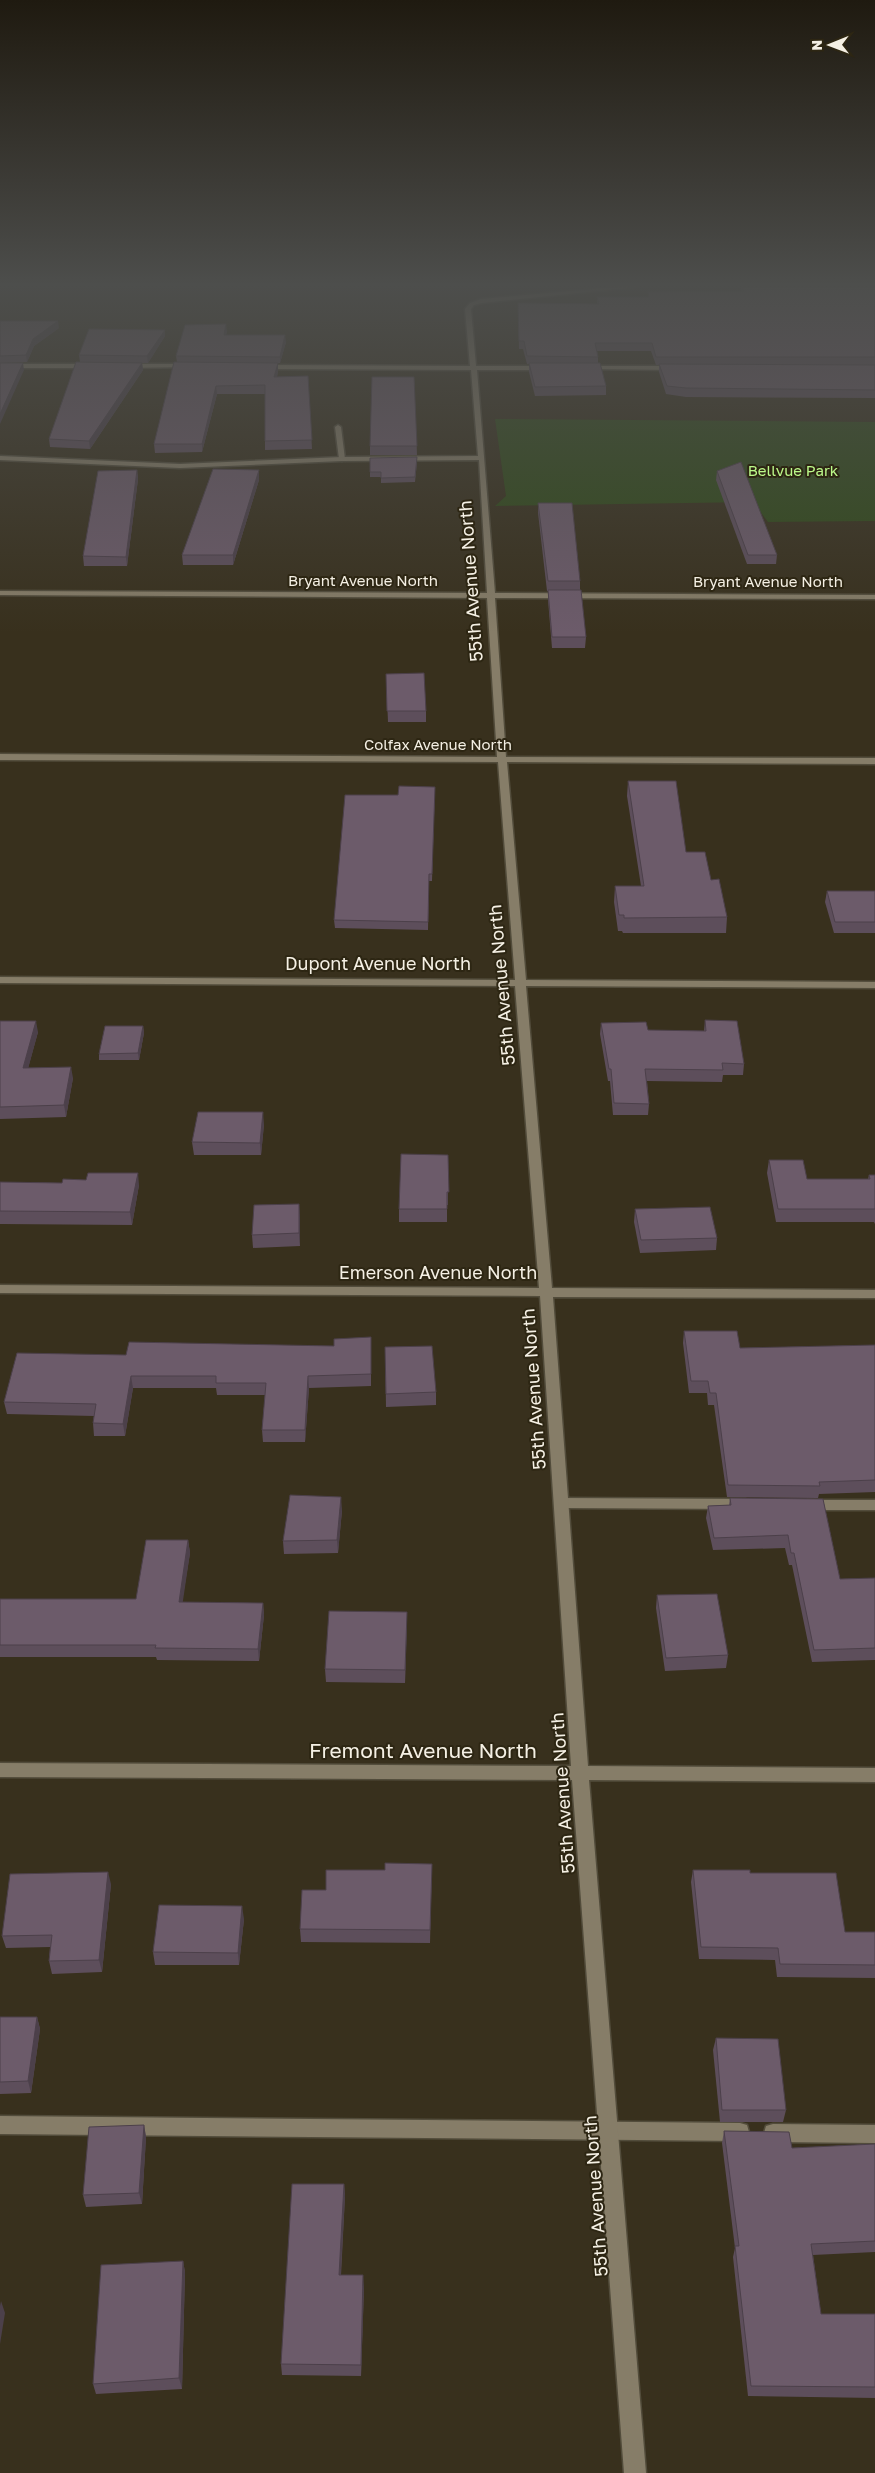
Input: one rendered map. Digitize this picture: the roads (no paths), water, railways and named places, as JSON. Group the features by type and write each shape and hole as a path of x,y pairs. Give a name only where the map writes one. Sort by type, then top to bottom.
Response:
{"street":[{"name":"55th Avenue North","path":"476,402 482,458 502,759 546,1292 580,1773 610,2131 635,2473"},
{"path":"338,428 342,459"},
{"path":"0,458 180,466 342,459 482,458"},
{"name":"Bryant Avenue North","path":"0,593 875,597"},
{"name":"Colfax Avenue North","path":"0,757 875,761"},
{"name":"Dupont Avenue North","path":"0,980 875,985"},
{"name":"Emerson Avenue North","path":"0,1289 875,1294"},
{"path":"562,1503 758,1504"},
{"path":"797,1505 875,1506"},
{"name":"Fremont Avenue North","path":"0,1770 875,1775"},
{"path":"0,2125 875,2134"}],"park label":[{"name":"Bellvue Park","path":"793,471"}]}
